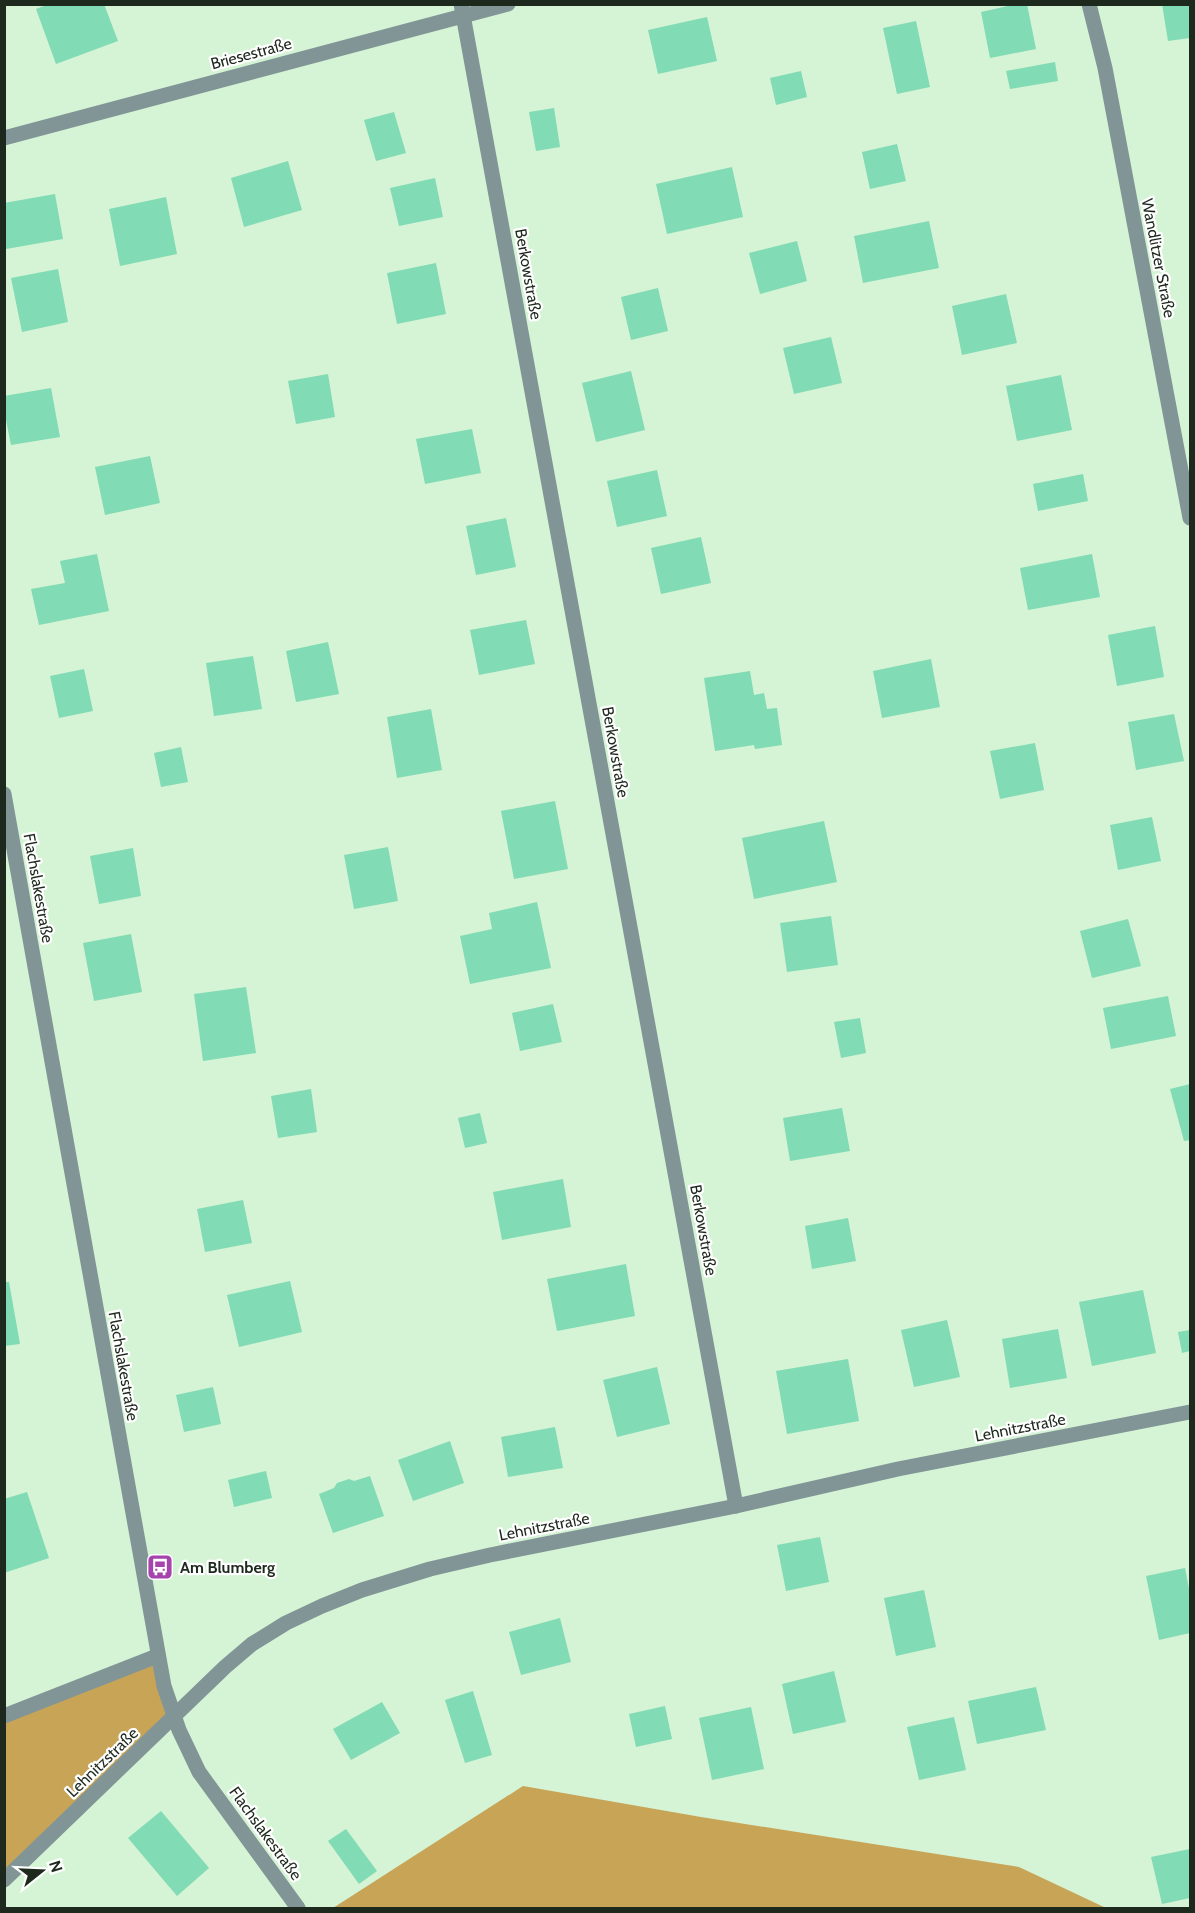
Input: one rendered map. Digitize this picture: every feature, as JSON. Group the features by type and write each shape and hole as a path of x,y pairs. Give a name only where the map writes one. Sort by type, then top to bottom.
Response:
{"street":[{"name":"Briesestraße","path":"4,138 462,10 508,4"},
{"name":"Wandlitzer Straße","path":"1089,4 1105,68 1191,518"},
{"name":"Berkowstraße","path":"462,10 736,1506"},
{"name":"Flachslakestraße","path":"4,795 164,1686 184,1743 199,1772 298,1908"},
{"name":"Lehnitzstraße","path":"4,1880 225,1667 252,1644 286,1623 362,1590 430,1569 490,1555 736,1506 898,1468 1191,1412"},
{"path":"4,1716 157,1656"}],"shaded area":[{"path":"157,1656 174,1717 5,1880 5,1716"},
{"path":"523,1786 701,1817 1019,1867 1106,1908 333,1908"}],"building":[{"path":"49,4 104,4 118,41 56,64 36,9"},
{"path":"1027,4 1036,49 990,58 981,12"},
{"path":"1162,4 1190,4 1190,38 1168,41"},
{"path":"707,17 717,61 658,74 648,30"},
{"path":"916,21 930,87 897,94 883,28"},
{"path":"1055,62 1058,81 1010,89 1006,71"},
{"path":"801,71 807,97 776,105 770,78"},
{"path":"554,108 560,147 536,151 529,112"},
{"path":"394,112 406,153 376,161 364,120"},
{"path":"897,144 906,181 870,189 862,152"},
{"path":"288,161 302,210 244,227 231,178"},
{"path":"732,167 743,217 667,234 656,184"},
{"path":"435,178 443,217 399,226 390,188"},
{"path":"55,194 63,239 6,249 4,203"},
{"path":"166,197 177,254 120,266 109,209"},
{"path":"929,221 939,268 863,283 854,236"},
{"path":"797,241 807,281 760,294 749,253"},
{"path":"436,263 446,314 397,324 387,273"},
{"path":"58,269 68,322 22,332 11,278"},
{"path":"658,288 668,331 631,340 621,297"},
{"path":"1006,294 1017,343 962,355 952,306"},
{"path":"831,337 842,383 794,394 783,348"},
{"path":"631,371 645,430 596,442 582,383"},
{"path":"328,374 335,417 296,424 288,381"},
{"path":"1061,375 1072,430 1017,441 1006,386"},
{"path":"51,388 60,437 11,445 4,410 4,396"},
{"path":"472,429 481,473 425,484 416,439"},
{"path":"150,456 160,503 105,515 95,467"},
{"path":"657,470 667,516 617,527 607,481"},
{"path":"1083,474 1088,501 1038,511 1033,484"},
{"path":"506,518 516,567 476,575 466,526"},
{"path":"701,537 711,583 661,594 651,548"},
{"path":"97,554 109,611 39,625 31,589 65,583 60,561"},
{"path":"1092,554 1100,597 1028,610 1020,568"},
{"path":"526,620 535,664 479,675 470,630"},
{"path":"1155,626 1164,677 1117,686 1108,635"},
{"path":"328,642 339,694 296,702 286,651"},
{"path":"253,656 262,709 214,716 206,663"},
{"path":"931,659 940,707 882,718 873,671"},
{"path":"84,669 93,711 59,718 50,676"},
{"path":"750,671 754,695 764,693 767,709 777,708 782,745 755,749 754,745 715,751 704,678"},
{"path":"431,709 442,770 397,778 387,717"},
{"path":"1174,714 1184,761 1136,770 1128,722"},
{"path":"1035,743 1044,790 1000,799 990,751"},
{"path":"181,747 188,782 161,787 154,753"},
{"path":"555,801 568,869 514,879 501,811"},
{"path":"1152,817 1161,861 1118,870 1110,825"},
{"path":"824,821 837,882 754,899 742,838"},
{"path":"388,847 398,901 354,909 344,855"},
{"path":"133,848 141,896 99,904 90,856"},
{"path":"537,902 551,968 470,984 460,936 492,929 489,913"},
{"path":"831,916 838,965 787,972 780,923"},
{"path":"1128,919 1141,966 1092,978 1080,931"},
{"path":"131,934 142,992 94,1001 83,943"},
{"path":"246,987 256,1053 203,1061 194,994"},
{"path":"1168,996 1176,1036 1111,1049 1103,1008"},
{"path":"553,1004 562,1042 520,1051 512,1013"},
{"path":"860,1018 866,1053 841,1058 834,1022"},
{"path":"1190,1084 1190,1140 1184,1141 1170,1089"},
{"path":"311,1089 317,1132 278,1138 271,1096"},
{"path":"842,1108 850,1151 790,1161 783,1118"},
{"path":"480,1113 487,1143 465,1148 458,1118"},
{"path":"563,1179 571,1227 502,1240 493,1192"},
{"path":"243,1200 252,1243 205,1252 197,1209"},
{"path":"848,1218 856,1261 812,1269 805,1226"},
{"path":"626,1264 635,1316 557,1331 547,1279"},
{"path":"290,1281 302,1332 239,1347 227,1295"},
{"path":"4,1282 9,1282 20,1344 4,1346"},
{"path":"1143,1290 1156,1353 1092,1366 1079,1302"},
{"path":"947,1320 960,1377 914,1387 901,1330"},
{"path":"1058,1329 1067,1378 1010,1388 1002,1339"},
{"path":"1190,1330 1190,1351 1182,1353 1178,1332"},
{"path":"848,1359 859,1421 787,1434 776,1371"},
{"path":"657,1367 670,1424 617,1437 603,1380"},
{"path":"213,1387 221,1424 184,1432 176,1395"},
{"path":"555,1427 563,1468 508,1477 501,1437"},
{"path":"450,1441 464,1483 413,1501 398,1460"},
{"path":"266,1471 272,1498 234,1507 228,1480"},
{"path":"370,1476 384,1516 333,1533 319,1494 334,1488 337,1483"},
{"path":"27,1492 49,1558 4,1573 4,1499"},
{"path":"820,1537 829,1582 786,1591 777,1545"},
{"path":"1185,1568 1190,1594 1190,1633 1159,1640 1146,1576"},
{"path":"924,1590 936,1647 896,1656 884,1598"},
{"path":"560,1618 571,1662 521,1675 509,1632"},
{"path":"834,1671 846,1722 793,1734 782,1684"},
{"path":"1036,1687 1046,1730 977,1744 968,1701"},
{"path":"473,1691 492,1755 465,1763 445,1700"},
{"path":"382,1702 400,1733 351,1760 333,1729"},
{"path":"665,1706 672,1739 636,1747 629,1714"},
{"path":"751,1707 764,1769 712,1780 699,1718"},
{"path":"954,1717 966,1770 919,1780 907,1727"},
{"path":"161,1811 209,1868 177,1896 128,1838"},
{"path":"346,1829 377,1871 359,1884 328,1841"},
{"path":"1190,1849 1190,1898 1162,1904 1151,1857"}],"place":[{"name":"Am Blumberg","path":"160,1567"}]}
